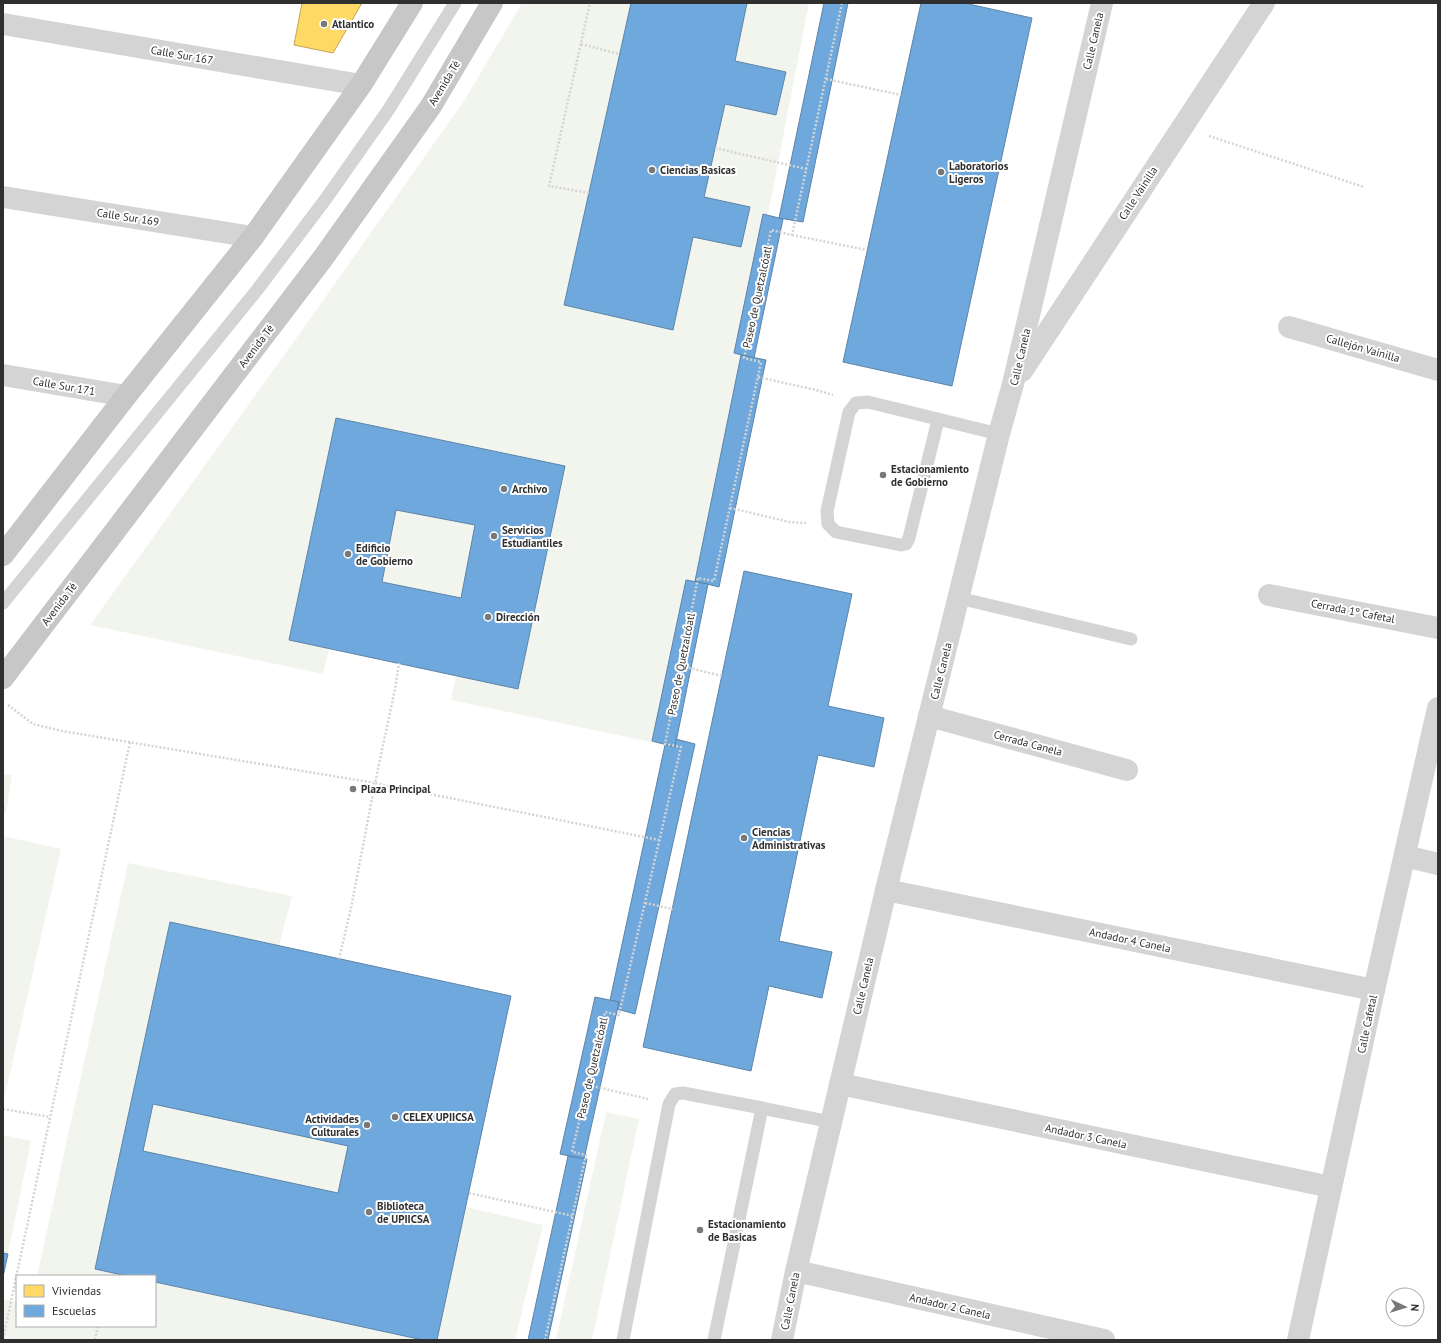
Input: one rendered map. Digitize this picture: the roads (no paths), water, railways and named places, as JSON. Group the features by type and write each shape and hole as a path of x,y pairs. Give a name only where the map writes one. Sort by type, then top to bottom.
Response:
{"main road":[{"path":"3,555 126,396 253,237 361,85 412,3"},
{"name":"Avenida Té","path":"3,678 323,258 431,106 492,3"}],"street":[{"name":"Calle Canela","path":"782,1340 796,1271 886,890 1013,384 1102,3"},
{"name":"Calle Vainilla","path":"1013,384 1264,3"},
{"name":"Calle Sur 167","path":"3,24 361,85"},
{"name":"Calle Sur 169","path":"3,197 253,237"},
{"name":"Callejón Vainilla","path":"1288,327 1438,370"},
{"name":"Calle Sur 171","path":"3,375 126,396"},
{"name":"Cerrada 1º Cafetal","path":"1269,595 1438,628"},
{"name":"Calle Cafetal","path":"1298,1340 1374,990 1437,714"},
{"name":"Cerrada Canela","path":"930,716 1127,770"},
{"path":"1405,856 1438,864"},
{"name":"Andador 4 Canela","path":"886,890 1374,990"},
{"name":"Andador 3 Canela","path":"840,1084 1332,1187"},
{"name":"Andador 2 Canela","path":"796,1271 1104,1340"}],"lane":[{"path":"3,603 262,284 325,200 389,109 455,3"},
{"path":"938,420 910,538 906,544 901,545 836,532 828,524 828,503 849,412 856,403 868,402 1000,434"},
{"path":"959,598 1131,639"},
{"path":"623,1340 670,1104 675,1094 683,1093 831,1122"},
{"path":"714,1340 762,1108"}],"place":[{"name":"Atlantico","path":"324,24"},
{"name":"Ciencias Basicas","path":"652,170"},
{"name":"Laboratorios Ligeros","path":"941,172"},
{"name":"Estacionamiento de Gobierno","path":"883,475"},
{"name":"Archivo","path":"504,489"},
{"name":"Servicios Estudiantiles","path":"494,536"},
{"name":"Edificio de Gobierno","path":"348,554"},
{"name":"Dirección","path":"488,617"},
{"name":"Plaza Principal","path":"353,789"},
{"name":"Ciencias Administrativas","path":"744,838"},
{"name":"CELEX UPIICSA","path":"395,1117"},
{"name":"Actividades Culturales","path":"367,1125"},
{"name":"Biblioteca de UPIICSA","path":"369,1212"},
{"name":"Estacionamiento de Basicas","path":"700,1230"}]}
